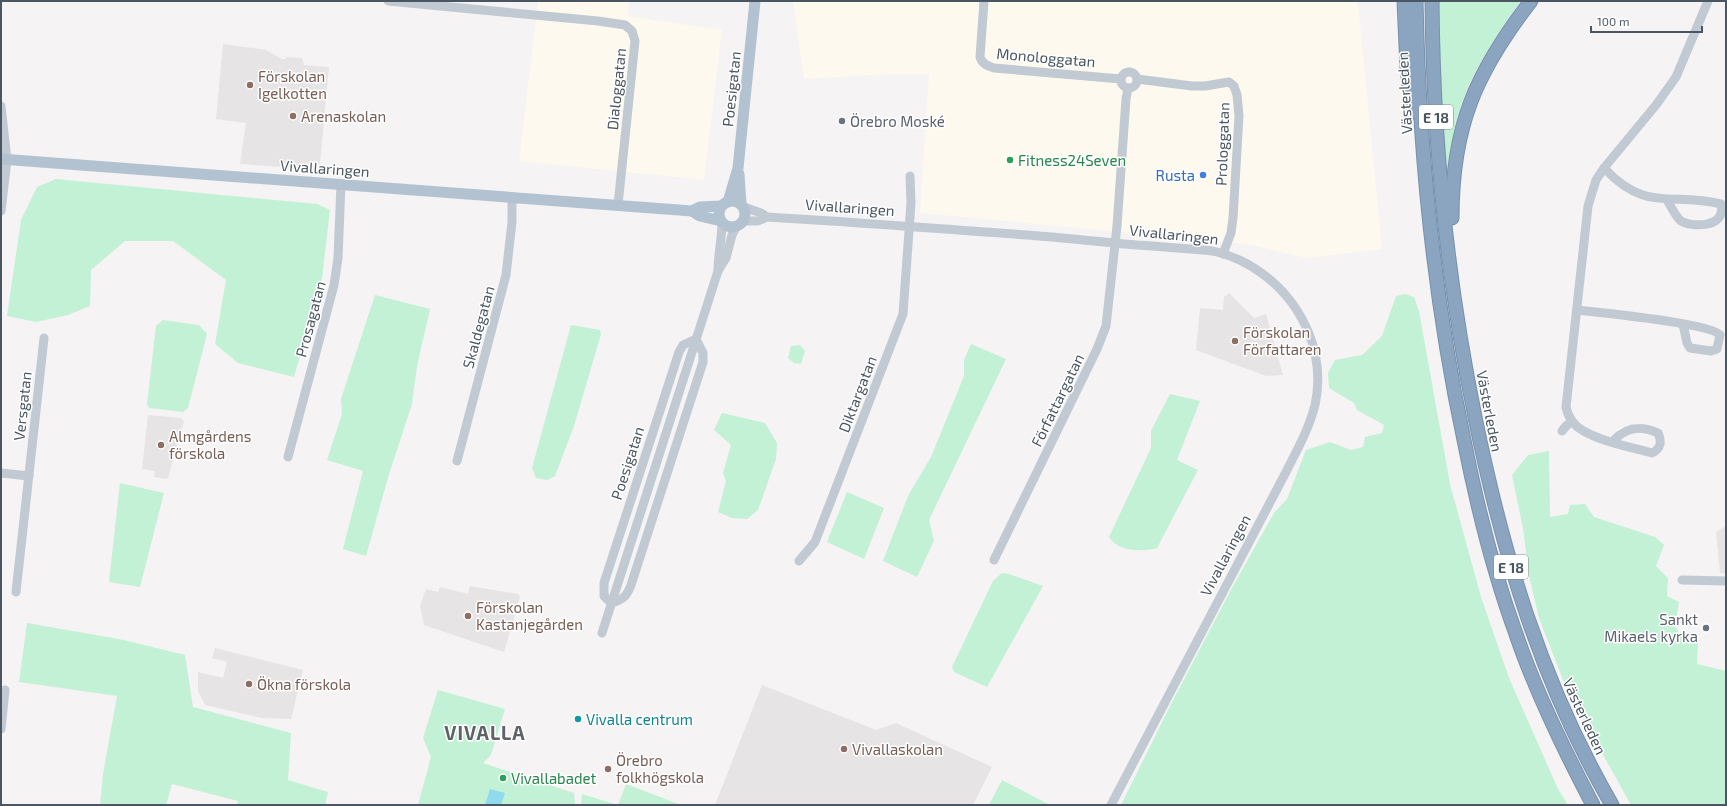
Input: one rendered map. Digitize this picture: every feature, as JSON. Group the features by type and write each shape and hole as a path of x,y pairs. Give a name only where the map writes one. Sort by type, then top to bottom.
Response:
{"highway":[{"name":"Västerleden","path":"1432,1 1438,146 1446,233 1456,314 1486,470 1506,549 1531,630 1574,732 1612,805"},
{"name":"E 18","path":"1446,233 1452,228 1452,202 1458,145 1471,98 1494,52 1531,1"},
{"name":"Västerleden","path":"1407,2 1407,68 1418,174 1427,192 1431,241 1448,362 1470,471 1505,603 1522,653 1550,719 1593,805"}],"main road":[{"name":"Poesigatan","path":"725,204 731,194 738,168 755,13 755,1"},
{"name":"Poesigatan","path":"755,13 759,1"},
{"name":"Vivallaringen","path":"4,159 692,211 700,216 722,222"},
{"name":"Poesigatan","path":"738,168 742,205"},
{"path":"733,200 742,205 746,215 739,224 730,227 722,222 719,214 725,204 733,200"},
{"name":"Vivallaringen","path":"692,211 700,207 725,204"}],"street":[{"name":"Dialoggatan","path":"388,1 598,21 625,25 632,31 635,41 618,205"},
{"name":"Monologgatan","path":"984,1 980,57 981,61 987,65 994,68 1121,78"},
{"path":"1612,441 1620,434 1632,428 1638,427 1658,433 1661,439 1660,446 1657,451 1652,453 1612,441 1586,432 1572,422 1566,407 1588,206 1596,180 1604,168 1670,87 1682,63 1708,1"},
{"path":"1129,72 1137,79 1135,86 1128,88 1123,86 1121,78 1124,74 1129,72"},
{"name":"Prologgatan","path":"1137,79 1192,86 1229,82 1234,86 1237,95 1239,116 1233,213 1231,233 1223,254"},
{"path":"1114,243 1128,88"},
{"path":"1,106 4,159 1,211"},
{"path":"1604,168 1620,184 1634,193 1667,200 1721,204 1723,208 1722,218 1719,223 1714,224 1686,223 1680,220 1667,200"},
{"name":"Diktargatan","path":"799,561 815,542 901,321 903,314 911,203 910,176"},
{"name":"Prosagatan","path":"288,457 334,285 338,258 341,184"},
{"name":"Skaldegatan","path":"457,461 506,275 512,222 512,197"},
{"name":"Vivallaringen","path":"742,205 767,217"},
{"name":"Vivallaringen","path":"739,224 767,217 909,226 1215,251 1254,267 1282,290 1301,315 1308,330 1316,362 1317,381 1311,417 1286,472 1111,805"},
{"name":"Poesigatan","path":"718,271 722,222"},
{"name":"Poesigatan","path":"602,633 718,271 726,258 732,235 739,224"},
{"name":"Författargatan","path":"994,560 1103,335 1106,326 1114,243"},
{"path":"1577,310 1628,315 1683,324"},
{"name":"Versgatan","path":"16,592 44,338"},
{"path":"612,603 620,601 627,596 632,585 703,362 703,353 696,339"},
{"name":"Poesigatan","path":"612,603 604,596 604,583 679,352 683,345 696,339"},
{"path":"1562,431 1566,425 1572,422"},
{"path":"1,473 29,476"},
{"path":"1682,580 1698,579 1726,581"},
{"path":"1,729 5,690"}],"shaded area":[{"path":"538,1 629,1 628,16 722,30 704,180 519,161"},
{"path":"793,1 1356,1 1358,3 1382,249 1307,258 1245,244 920,213 929,74 890,74 804,79"},
{"name":"Arenaskolan","path":"223,44 266,50 282,59 286,59 286,57 302,58 304,65 329,67 320,163 314,169 240,164 246,123 216,119"},
{"name":"Förskolan Författaren","path":"1229,293 1254,318 1266,314 1283,375 1266,376 1196,350 1200,308 1223,310 1224,297"},
{"name":"Almgårdens förskola","path":"148,415 181,418 184,421 168,478 166,479 154,477 155,471 142,469"},
{"path":"1726,526 1726,574 1720,573 1716,532"},
{"name":"Förskolan Kastanjegården","path":"470,586 518,594 520,597 504,652 424,625 420,606 426,589 438,592 440,587 468,594"},
{"name":"Ökna förskola","path":"215,648 303,670 291,719 262,718 205,705 198,691 198,672 223,678 227,662 212,658"},
{"name":"Vivallaskolan","path":"762,685 876,730 896,723 992,767 973,805 715,805"}],"green space":[{"path":"1439,1 1521,1 1500,30 1473,76 1460,109 1454,132 1447,172 1439,61"},
{"path":"56,179 317,204 330,210 322,279 294,377 238,363 215,344 226,280 173,241 125,241 91,270 90,306 68,315 36,322 7,316 21,220 37,187"},
{"path":"1405,294 1414,297 1419,311 1450,484 1481,597 1509,678 1558,789 1568,805 1121,805 1170,706 1232,588 1274,513 1287,499 1306,450 1330,442 1351,450 1363,447 1365,437 1382,433 1384,425 1357,410 1354,403 1329,388 1328,373 1335,360 1362,355 1382,336 1396,296"},
{"path":"375,295 430,309 417,366 412,404 389,474 366,556 343,549 363,471 327,460 342,414 341,399"},
{"path":"163,320 199,325 207,334 188,408 183,412 149,408 147,404 156,326"},
{"path":"571,325 600,330 601,334 574,426 555,476 547,480 536,478 532,468"},
{"path":"971,344 1006,359 929,520 934,541 917,577 883,561 908,496 931,457 964,376 964,360"},
{"path":"800,345 805,351 801,364 794,363 788,358 791,346"},
{"path":"1170,394 1200,401 1177,460 1198,470 1157,548 1131,550 1118,546 1109,537 1151,448 1151,431"},
{"path":"722,413 765,423 777,443 776,459 758,510 747,519 732,518 718,512 726,481 723,473 731,445 714,430"},
{"path":"1549,451 1550,517 1568,514 1570,505 1585,504 1594,517 1655,537 1664,545 1656,566 1668,578 1667,596 1679,602 1675,626 1681,636 1698,643 1697,664 1726,671 1726,805 1631,805 1567,690 1539,618 1529,576 1523,528 1512,475 1528,455"},
{"path":"120,483 164,493 140,587 109,582"},
{"path":"847,492 884,508 864,559 827,542"},
{"path":"1002,573 1043,586 987,687 954,672 952,667 993,581"},
{"path":"27,623 124,640 185,655 193,707 291,733 288,780 328,792 325,805 237,805 238,801 172,784 166,805 100,805 103,774 117,696 19,682"},
{"path":"438,690 505,709 491,755 483,763 574,793 575,805 418,805 431,757 423,738"},
{"path":"1002,780 1050,805 989,805"},
{"path":"626,784 681,805 618,805"},
{"path":"582,794 618,805 581,805"}],"water":[{"path":"490,789 505,793 501,805 485,805"}],"place":[{"name":"Förskolan Igelkotten","path":"250,85"},
{"name":"Arenaskolan","path":"293,116"},
{"name":"Örebro Moské","path":"842,121"},
{"name":"Fitness24Seven","path":"1010,160"},
{"name":"Rusta","path":"1203,175"},
{"name":"Förskolan Författaren","path":"1235,341"},
{"name":"Almgårdens förskola","path":"161,445"},
{"name":"Förskolan Kastanjegården","path":"468,616"},
{"name":"Sankt Mikaels kyrka","path":"1706,628"},
{"name":"Ökna förskola","path":"249,684"},
{"name":"Vivalla centrum","path":"578,719"},
{"name":"Vivallaskolan","path":"844,749"},
{"name":"Örebro folkhögskola","path":"608,769"},
{"name":"Vivallabadet","path":"503,778"}],"district":[{"name":"VIVALLA","path":"485,732"}]}
